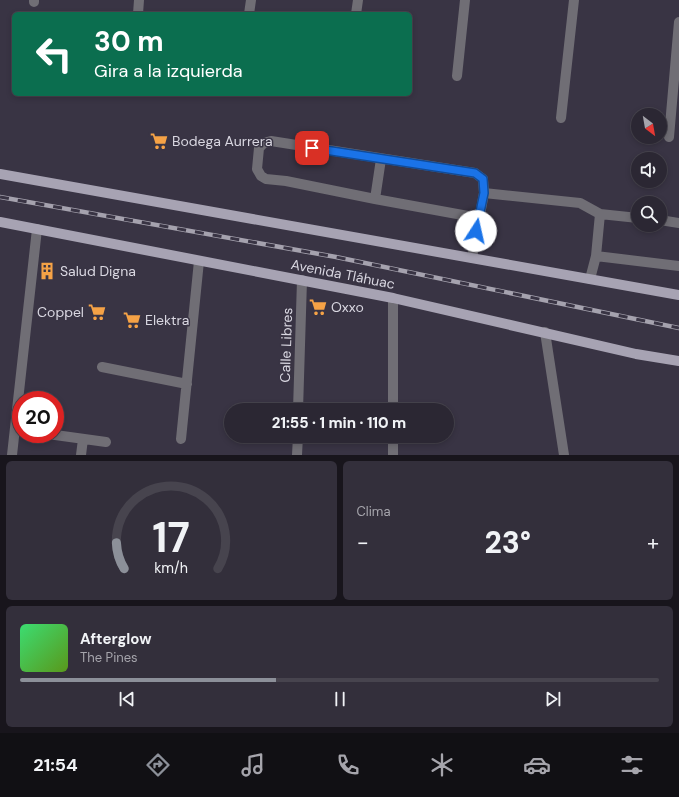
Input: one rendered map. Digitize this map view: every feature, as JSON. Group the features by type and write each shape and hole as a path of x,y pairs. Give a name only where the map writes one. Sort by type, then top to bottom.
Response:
{"main road":[{"path":"0,174 254,218 679,295"},
{"name":"Avenida Tláhuac","path":"0,222 392,298 636,354 679,361"}],"street":[{"path":"138,12 139,0"},
{"path":"249,12 251,0"},
{"path":"356,12 358,0"},
{"path":"457,76 465,0"},
{"path":"561,118 574,0"},
{"path":"669,137 679,22"},
{"path":"472,258 484,193 483,179 475,173 271,141 264,143 259,148 257,169 261,176 266,180 286,181 479,218"},
{"path":"375,199 381,158"},
{"path":"484,193 580,203 600,214 631,217"},
{"path":"590,279 596,256 600,214"},
{"path":"667,221 679,223"},
{"path":"22,391 37,229"},
{"path":"596,256 679,266"},
{"path":"181,439 199,261"},
{"name":"Calle Libres","path":"298,403 302,280"},
{"path":"392,298 393,403"},
{"path":"545,332 564,455"},
{"path":"102,368 187,384"},
{"path":"64,436 106,442"},
{"path":"81,455 83,439"},
{"path":"12,455 15,443"},
{"path":"297,455 298,443"},
{"path":"393,443 393,455"}],"railway":[{"path":"0,197 336,257 679,328"}],"place":[{"name":"Bodega Aurrera","path":"159,141"},
{"name":"Salud Digna","path":"47,271"},
{"name":"Oxxo","path":"318,307"},
{"name":"Coppel","path":"97,312"},
{"name":"Elektra","path":"132,320"}],"route":[{"path":"312,148 475,173 483,179 484,193 476,231"}]}
